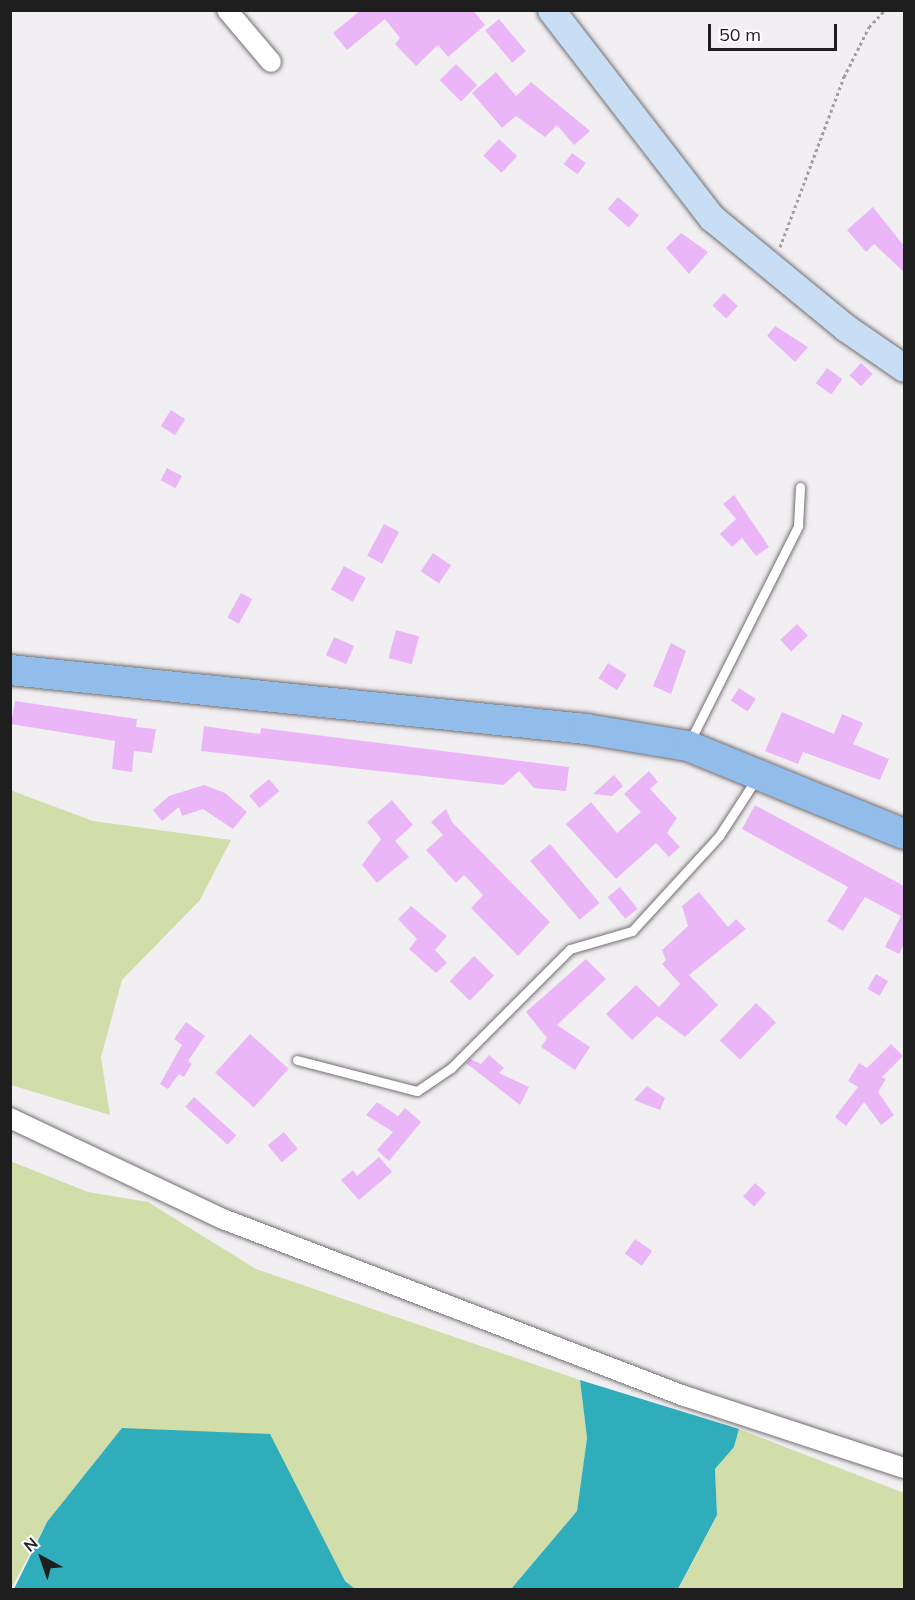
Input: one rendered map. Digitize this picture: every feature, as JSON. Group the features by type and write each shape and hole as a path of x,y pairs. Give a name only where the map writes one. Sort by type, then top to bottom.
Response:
{"main road":[{"path":"10,670 585,729 688,746 904,834"}],"street":[{"path":"227,10 271,62"},
{"path":"551,10 712,218 772,269 904,368"},
{"path":"10,1118 223,1219 685,1396 904,1468"}],"lane":[{"path":"688,746 746,621 798,526 800,487"},
{"path":"297,1060 417,1091 451,1068 570,949 632,931 719,836 759,775"}],"path":[{"path":"772,269 844,77 868,27 885,10"}],"green space":[{"path":"10,790 93,821 231,840 200,900 122,980 101,1057 110,1115 11,1085"},
{"path":"10,1161 88,1192 148,1202 256,1269 580,1380 587,1438 577,1511 511,1589 355,1589 345,1581 47,1522 11,1589"},
{"path":"739,1429 904,1493 904,1589 678,1590 717,1515 715,1469 734,1447"}],"water":[{"path":"580,1380 739,1429 734,1447 715,1469 717,1515 678,1589 511,1589 577,1511 587,1438"},
{"path":"122,1428 270,1434 345,1581 355,1589 14,1589 47,1522"}],"building":[{"path":"361,10 473,10 485,25 448,57 438,45 416,66 395,44 400,38 385,19 347,50 333,33"},
{"path":"499,19 526,51 512,63 485,31"},
{"path":"456,64 477,85 461,101 440,80"},
{"path":"496,72 516,96 531,82 590,131 574,145 557,125 545,137 516,116 502,128 472,93"},
{"path":"499,139 517,156 502,173 483,156"},
{"path":"572,153 586,163 578,174 564,164"},
{"path":"618,197 639,215 629,227 608,209"},
{"path":"873,207 904,246 904,272 874,244 866,252 847,230"},
{"path":"681,233 708,252 689,274 666,248"},
{"path":"724,293 738,306 726,318 712,305"},
{"path":"775,326 808,347 795,362 767,336"},
{"path":"861,363 873,374 861,386 849,375"},
{"path":"827,368 842,379 831,395 816,383"},
{"path":"171,410 185,419 175,435 161,426"},
{"path":"167,468 182,476 175,488 160,480"},
{"path":"734,495 769,547 756,556 742,538 732,547 720,534 736,519 723,504"},
{"path":"384,524 399,532 382,564 367,556"},
{"path":"433,553 451,565 439,584 421,571"},
{"path":"344,566 366,578 353,602 331,590"},
{"path":"241,593 252,599 239,624 227,617"},
{"path":"797,624 808,636 791,651 780,640"},
{"path":"396,630 419,636 412,664 388,658"},
{"path":"334,637 354,646 346,664 326,655"},
{"path":"671,643 686,651 671,694 653,686"},
{"path":"608,663 627,675 617,690 598,678"},
{"path":"739,688 756,699 748,711 731,701"},
{"path":"15,701 137,719 136,727 156,729 152,753 134,751 132,772 112,769 115,741 11,724"},
{"path":"782,712 834,734 842,714 863,723 853,744 889,759 880,780 803,752 798,764 765,751"},
{"path":"204,726 260,734 261,728 569,767 566,791 534,788 519,771 503,785 201,751"},
{"path":"649,771 658,782 650,789 677,818 667,833 680,847 669,857 656,843 616,879 566,824 591,802 617,833 641,812 624,794"},
{"path":"614,775 623,786 612,796 593,794"},
{"path":"269,779 279,791 259,808 249,796"},
{"path":"204,785 225,793 247,812 233,829 203,809 182,816 179,807 162,821 153,810 169,796"},
{"path":"392,800 413,825 395,841 409,857 377,883 362,865 381,839 367,822"},
{"path":"755,805 904,886 904,944 899,954 885,947 901,916 865,897 843,931 827,921 848,887 742,829"},
{"path":"446,809 452,822 550,922 518,956 471,908 483,895 464,875 456,883 426,850 443,835 431,822"},
{"path":"550,844 599,903 580,920 530,861"},
{"path":"620,887 638,909 625,919 608,897"},
{"path":"699,892 728,927 736,919 746,929 689,975 718,1005 685,1037 657,1016 632,1040 606,1014 636,985 659,1007 680,984 662,964 666,960 662,950 688,926 682,906"},
{"path":"411,906 447,936 435,950 447,963 436,973 409,949 417,939 398,919"},
{"path":"474,956 494,975 470,1001 450,981"},
{"path":"586,959 606,979 557,1025 590,1047 575,1070 541,1047 547,1038 526,1012"},
{"path":"876,974 888,981 880,996 868,989"},
{"path":"756,1003 776,1022 740,1060 720,1040"},
{"path":"186,1022 205,1036 188,1061 192,1064 184,1077 179,1074 168,1089 160,1084 182,1045 174,1039"},
{"path":"250,1034 289,1069 254,1107 215,1073"},
{"path":"891,1044 903,1056 882,1077 886,1079 878,1092 894,1115 881,1125 864,1102 846,1126 835,1117 858,1087 848,1081 859,1063 867,1068"},
{"path":"489,1055 504,1068 499,1073 529,1087 520,1105 466,1063 470,1059 481,1064"},
{"path":"647,1086 665,1098 660,1110 634,1100"},
{"path":"194,1097 236,1135 228,1145 185,1107"},
{"path":"377,1102 398,1116 405,1108 421,1122 389,1161 377,1150 393,1132 366,1115"},
{"path":"284,1132 298,1149 282,1162 268,1145"},
{"path":"379,1157 392,1172 359,1200 341,1180 353,1170 357,1176"},
{"path":"755,1183 766,1193 754,1206 743,1196"},
{"path":"635,1239 652,1251 642,1266 625,1254"}]}
